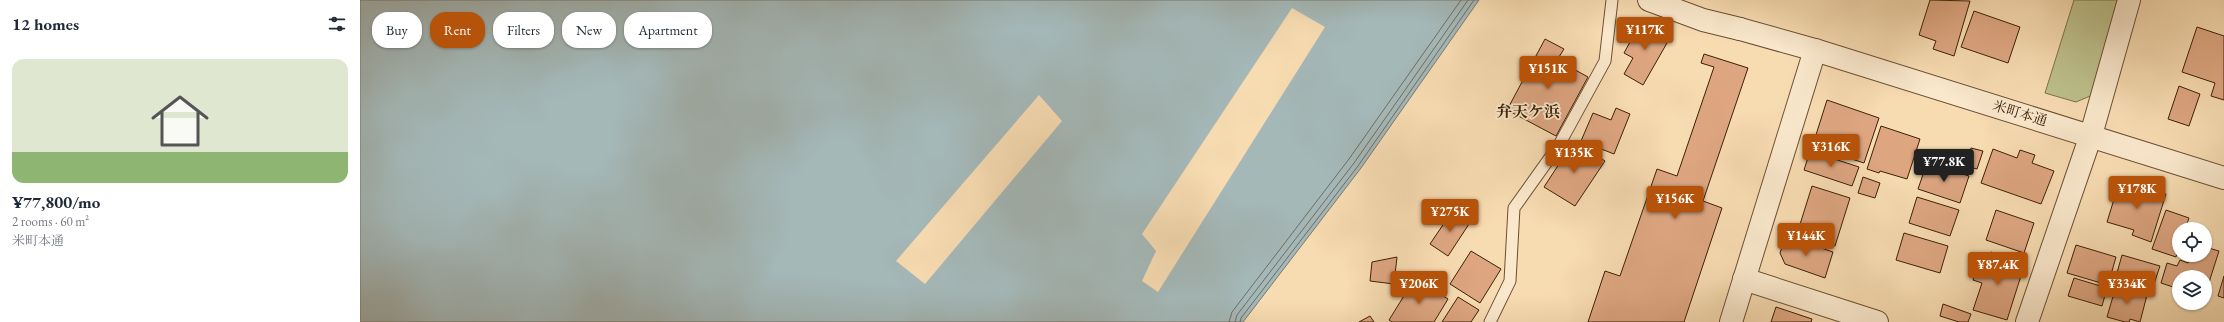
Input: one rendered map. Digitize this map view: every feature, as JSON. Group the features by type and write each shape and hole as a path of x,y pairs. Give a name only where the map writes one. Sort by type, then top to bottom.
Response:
{"street":[{"name":"米町本通","path":"1649,0 1703,20 1815,50 2091,135 2224,178"},
{"path":"2027,322 2091,135 2129,0"},
{"path":"1731,322 1815,50"},
{"path":"1744,279 1877,322"}],"lane":[{"path":"1490,322 1510,281 1514,208 1559,145 1605,61 1612,0"}],"green space":[{"path":"2074,0 2121,0 2095,94 2076,102 2045,93"}],"water":[{"path":"360,0 1479,0 1361,168 1243,322 360,322"}],"pier":[{"path":"1292,8 1325,27 1158,292 1142,281 1156,251 1142,234"},
{"path":"1039,95 1062,121 925,284 896,261"}],"building":[{"path":"1930,0 1970,1 1954,56 1933,49 1936,41 1919,35"},
{"path":"1974,11 2020,27 2008,63 1961,47"},
{"path":"1642,20 1671,36 1643,85 1624,74 1633,58 1624,53"},
{"path":"2197,27 2224,36 2224,100 2211,96 2215,83 2182,72"},
{"path":"1545,39 1564,49 1557,60 1588,77 1556,136 1507,110"},
{"path":"1704,54 1748,68 1703,201 1722,208 1684,322 1588,322 1605,271 1620,276 1657,169 1677,176 1714,67 1701,63"},
{"path":"2179,86 2200,94 2189,126 2168,119"},
{"path":"1827,100 1879,118 1864,163 1833,153 1836,145 1815,138"},
{"path":"1616,108 1630,114 1614,154 1581,141 1593,113 1611,120"},
{"path":"1881,126 1920,139 1907,179 1880,171 1879,173 1867,169"},
{"path":"1574,141 1605,161 1575,206 1544,187"},
{"path":"1971,148 1983,151 1977,169 1965,166"},
{"path":"1993,149 2017,158 2020,150 2035,155 2032,163 2054,171 2041,204 1981,183"},
{"path":"1810,151 1859,167 1852,186 1804,170"},
{"path":"1927,163 1969,176 1960,203 1918,189"},
{"path":"1863,177 1880,183 1875,198 1858,193"},
{"path":"2119,183 2148,192 2149,188 2166,194 2151,242 2132,235 2134,230 2107,222"},
{"path":"1812,186 1850,198 1835,246 1797,234"},
{"path":"1917,197 1959,210 1950,236 1909,223"},
{"path":"1453,210 1471,221 1448,256 1430,244"},
{"path":"1996,210 2034,223 2024,253 1986,240"},
{"path":"2166,210 2189,218 2188,222 2172,222 2172,256 2152,249"},
{"path":"1904,233 1948,246 1940,273 1896,260"},
{"path":"1786,236 1833,252 1825,278 1785,264 1780,253"},
{"path":"2076,245 2116,257 2108,285 2067,273"},
{"path":"2212,249 2219,251 2212,273 2212,270 2172,270 2172,287 2161,283 2167,263 2177,266 2179,262 2212,262"},
{"path":"1471,251 1501,269 1480,303 1450,284"},
{"path":"1991,252 2025,263 2007,320 1973,310 1982,283 1973,280 1977,267 1985,270"},
{"path":"2122,255 2160,266 2151,293 2115,280"},
{"path":"1397,257 1394,284 1370,281 1372,262"},
{"path":"2224,276 2224,298 2218,296"},
{"path":"1415,278 1448,299 1434,322 1392,322 1389,320"},
{"path":"2074,278 2107,288 2102,306 2068,296"},
{"path":"2116,286 2147,295 2140,322 2130,319 2129,322 2125,322 2107,317"},
{"path":"1458,297 1479,310 1471,322 1442,322"},
{"path":"1943,304 1971,314 1968,322 1959,322 1940,316"},
{"path":"1776,307 1812,319 1811,322 1771,322"},
{"path":"1370,316 1374,322 1359,322"}],"district":[{"name":"弁天ケ浜","path":"1528,111"}]}
